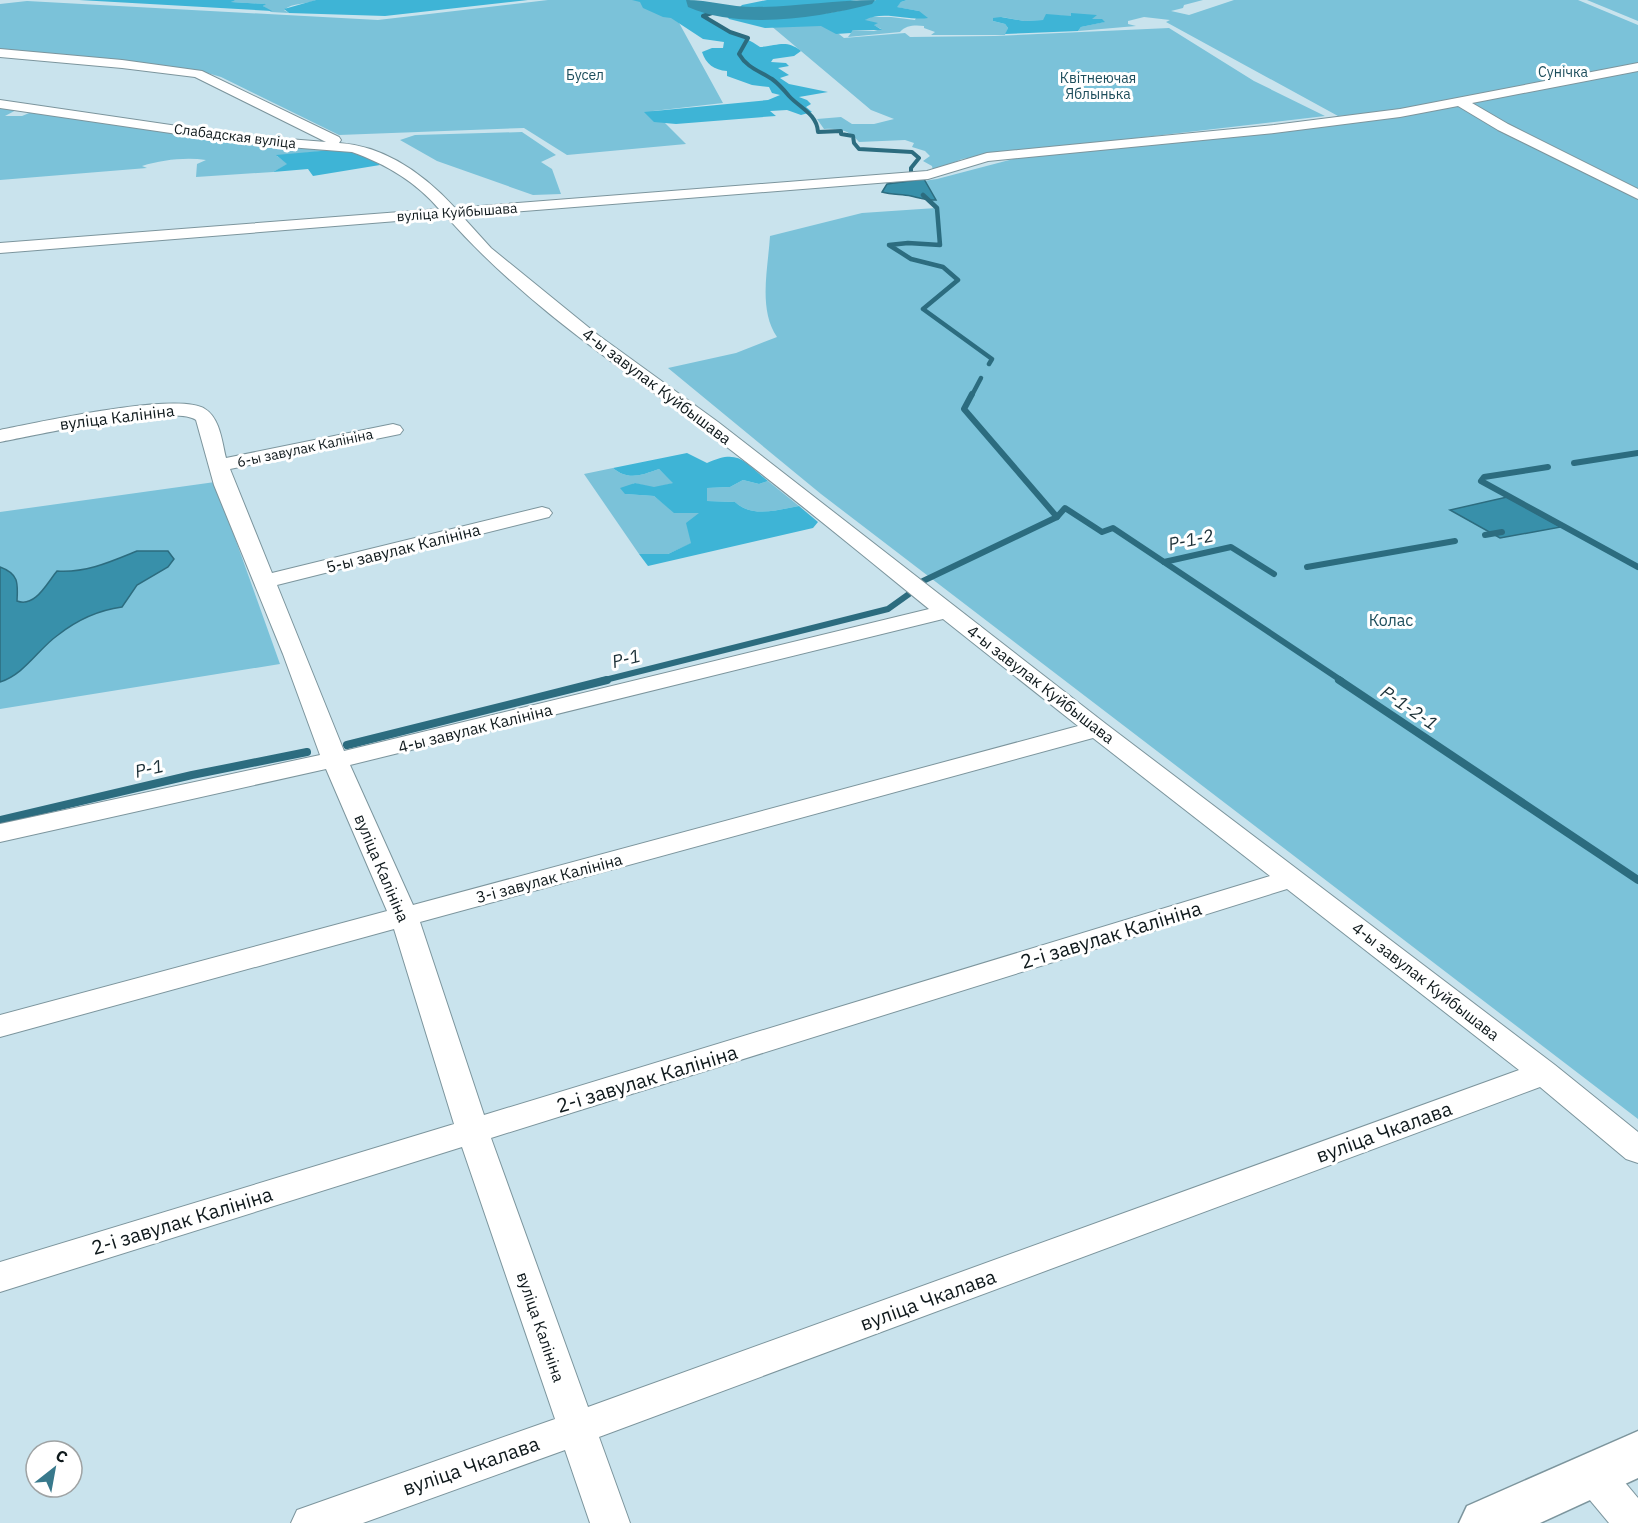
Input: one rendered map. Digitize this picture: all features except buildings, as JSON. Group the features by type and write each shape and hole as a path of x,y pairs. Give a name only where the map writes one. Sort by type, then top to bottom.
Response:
{"street":[{"path":"0,52 198,74 261,106 354,148"},
{"name":"вуліца Куйбышава","path":"0,248 913,177 941,172 987,158 1274,129 1461,102 1638,67"},
{"path":"1461,102 1503,127 1638,195"},
{"name":"Слабадская вуліца","path":"0,104 228,138 354,148 412,176 429,188 449,213"},
{"name":"4-ы завулак Куйбышава","path":"449,213 485,251 592,339 711,426 1097,729 1544,1073 1638,1150"},
{"name":"вуліца Калініна","path":"0,435 74,422 185,409 196,411 205,418 217,466 295,654 334,760 404,917 473,1132 610,1523"},
{"name":"6-ы завулак Калініна","path":"217,466 393,430"},
{"name":"5-ы завулак Калініна","path":"264,582 542,513"},
{"name":"4-ы завулак Калініна","path":"0,833 334,760 947,611"},
{"name":"3-і завулак Калініна","path":"0,1026 1097,729"},
{"name":"2-і завулак Калініна","path":"0,1277 1293,878"},
{"name":"вуліца Чкалава","path":"310,1523 576,1429 1544,1073"},
{"path":"1485,1523 1638,1455"},
{"path":"1593,1474 1634,1523"}],"green space":[{"path":"236,0 316,0 284,10 289,13 271,12 263,6 265,4 230,2"},
{"name":"Бусел","path":"548,0 640,0 678,21 723,103 653,111 686,144 567,155 524,128 339,135 221,77 197,70 0,49 0,4 27,1 378,20"},
{"name":"Сунічка","path":"907,0 1203,0 1171,11 1189,15 1234,0 1578,0 1638,25 1638,189 1503,122 1462,99 1455,98 1381,113 1338,116 1166,22 1170,20 1144,17 1128,21 1128,24 1136,26 1078,31 1081,27 1104,22 1056,15 1043,20 1024,21 1002,17 993,21 1005,24 1008,28 1005,35 931,35 935,32 924,26 917,26 908,27 900,32 848,37 853,30 881,29 864,20 871,17 915,20 919,11 896,7"},
{"path":"1587,0 1638,0 1638,21"},
{"name":"Квітнеючая Яблынька","path":"825,23 844,38 905,33 910,37 995,36 1169,28 1254,81 1325,116 982,156 962,159 933,171 932,166 923,161 930,156 925,151 912,147 914,143 905,140 859,142 843,131 824,129 817,119 841,117 852,124 874,124 894,119 871,110 770,25"},
{"name":"Колас","path":"1457,105 1638,200 1638,1119 821,494 668,368 736,353 777,337 771,326 766,301 770,236 862,213 936,208 910,183 937,179 1025,156"},
{"path":"0,106 20,108 5,116 22,116 34,111 343,149 277,156 288,164 273,172 196,177 197,164 206,160 182,159 142,166 147,168 0,180"},
{"path":"522,132 556,155 541,162 552,169 561,194 533,195 437,161 400,140 415,135"},
{"path":"613,468 630,476 659,469 674,483 654,488 634,483 625,494 654,496 674,512 700,512 692,543 668,554 639,554 584,474"},
{"path":"743,480 759,484 768,481 799,506 774,511 757,511 749,510 735,502 707,501 707,488 730,487"},
{"path":"215,482 280,664 0,709 0,682 17,673 51,641 81,620 97,613 122,607 137,585 168,567 137,551 88,568 57,571 35,598 23,602 17,601 14,576 0,567 0,512"}],"shaded area":[{"path":"79,0 236,0 231,2 266,4 263,6 272,11"},
{"path":"316,0 528,0 385,16 289,13 284,9"},
{"path":"632,0 690,0 688,3 694,8 711,13 703,16 710,21 760,47 782,44 796,47 801,51 794,56 773,59 771,62 786,63 789,66 778,68 789,75 780,78 789,84 828,92 799,97 811,104 806,107 812,112 801,115 787,110 770,111 776,116 676,124 654,122 644,112 768,100 780,95 772,93 769,87 752,85 727,76 727,71 714,68 708,63 702,52 712,48 723,48 724,42 703,39 671,18 643,8 640,2"},
{"path":"767,0 857,0 798,9 739,8 742,5"},
{"path":"876,0 907,0 901,2 897,7 919,11 928,18 872,17 865,20 878,23 874,25 882,30 853,30 851,33 836,34 821,26 765,28 729,19 726,15 802,16 840,11"},
{"path":"1071,13 1097,15 1092,19 1102,19 1105,22 1081,27 1078,31 1005,34 1008,28 1005,24 993,21 993,18 1001,17 1024,21 1043,20 1046,14 1071,16"},
{"path":"343,149 368,157 380,165 313,176 308,169 273,172 287,164 276,155"},
{"path":"924,179 936,200 882,192 887,184"},
{"path":"687,453 707,463 727,457 740,459 768,481 759,484 743,480 730,487 707,488 707,501 735,502 749,510 765,512 799,506 818,522 813,528 648,566 639,554 668,554 691,543 686,523 699,513 674,513 654,496 625,494 620,488 635,483 654,487 673,483 659,469 630,476 613,468"},
{"path":"1507,497 1561,527 1500,538 1450,510"},
{"path":"137,551 168,551 174,559 168,567 137,585 122,607 97,613 81,620 51,641 17,673 0,682 0,567 14,576 17,584 17,601 23,602 35,598 57,571 88,568"}],"waterway":[{"path":"696,0 695,3 708,9 752,13 804,10 865,0"},
{"path":"718,11 703,16 730,32 748,38 739,54 742,59 775,81 815,120 818,132 841,131 841,134 853,136 854,143 859,149 912,152 919,158 911,168 911,172"},
{"path":"923,195 937,208 940,245 908,243 889,245 911,259 943,267 958,280 923,309 992,359 989,364"},
{"name":"P-1","path":"972,395 981,378"},
{"name":"P-1","path":"972,394 964,409 1057,517"},
{"path":"1574,463 1638,453"},
{"path":"1548,467 1484,477 1481,481 1638,567"},
{"name":"P-1-2","path":"1057,517 1065,508 1102,532 1113,528 1164,562"},
{"name":"P-1","path":"923,581 1057,517"},
{"name":"P-1-2","path":"1485,535 1502,532"},
{"name":"P-1-2","path":"1307,567 1455,541"},
{"name":"P-1-2","path":"1164,562 1231,547 1274,574"},
{"name":"P-1-2-1","path":"1164,562 1342,681"},
{"name":"P-1","path":"601,681 888,609 909,594"},
{"name":"P-1","path":"347,745 607,680"},
{"name":"P-1-2-1","path":"1339,680 1638,880"},
{"name":"P-1","path":"0,820 192,775 307,752"}]}
